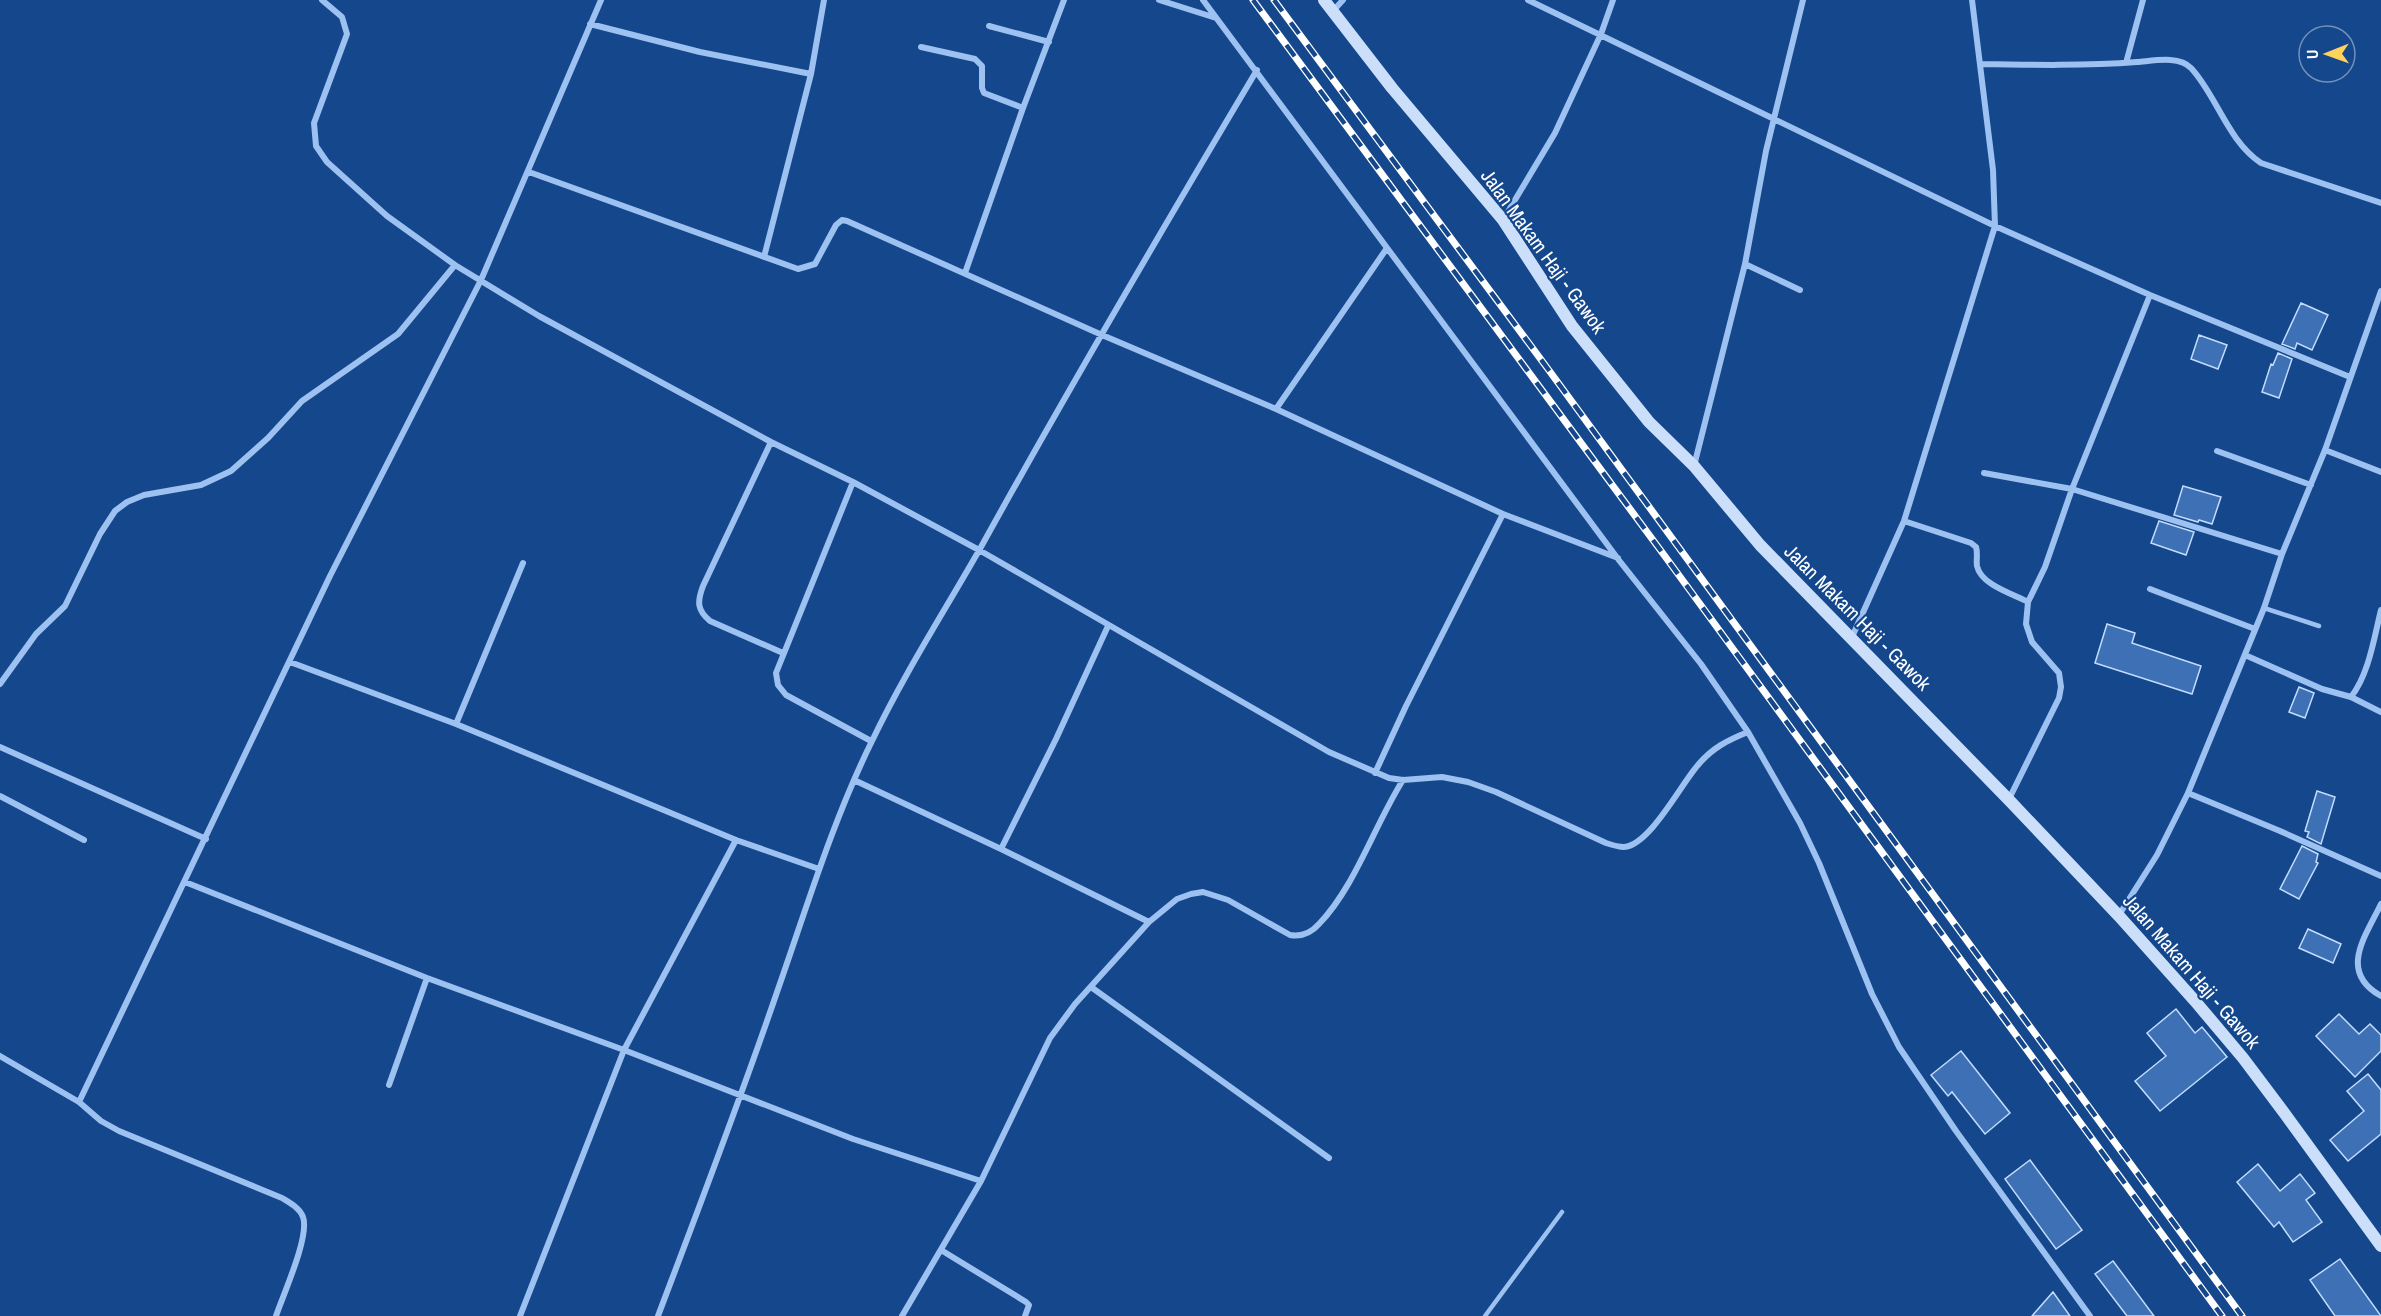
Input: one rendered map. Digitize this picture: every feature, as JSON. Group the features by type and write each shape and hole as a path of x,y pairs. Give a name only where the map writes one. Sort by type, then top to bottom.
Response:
{"street":[{"path":"322,0 342,16 347,34 333,76 317,111 314,123 316,146 327,162 387,216 455,265 540,316 771,442 853,482 979,550 1329,752 1389,778 1403,780 1442,777 1468,782 1496,792 1606,843 1625,847 1635,844 1647,834 1698,764 1721,743 1748,732"},
{"path":"79,1102 335,566 481,280 601,0"},
{"path":"764,258 811,74 824,0"},
{"path":"965,273 1064,0"},
{"path":"1159,0 1216,18"},
{"path":"1203,0 1618,559 1695,655 1748,732 1800,823 1819,863 1872,994 1899,1047 1956,1131 2090,1316"},
{"name":"Jalan Makam Haji - Gawok","path":"1324,0 1392,88 1503,220 1572,326 1649,422 1694,466 1760,545 1852,637 2119,916 2243,1058 2381,1246"},
{"path":"1332,11 1343,0"},
{"path":"1528,0 1995,226 2150,295 2350,377"},
{"path":"1503,220 1555,133 1601,34 1613,0"},
{"path":"1694,466 1745,264 1756,196 1803,0"},
{"path":"1852,637 1904,521 1995,226 1993,171 1972,0"},
{"path":"2126,63 2144,0"},
{"path":"590,24 700,52 811,74"},
{"path":"989,26 1049,42"},
{"path":"921,47 975,59 982,66 984,93 1023,108"},
{"path":"1980,64 2079,66 2157,61 2186,63 2199,78 2236,138 2261,163 2381,203"},
{"path":"658,1316 819,869 872,741 918,651 1257,70"},
{"path":"529,172 798,269 815,264 836,225 842,220 1276,409 1503,514 1618,559"},
{"path":"1276,409 1387,248"},
{"path":"1745,264 1800,290"},
{"path":"0,684 36,634 65,606 100,534 115,511 127,502 144,495 201,485 231,471 268,438 303,401 398,334 455,265"},
{"path":"2119,916 2157,855 2188,793 2264,608 2282,554 2325,450 2381,291"},
{"path":"2009,800 2059,698 2061,687 2059,674 2032,642 2026,624 2028,602 2045,567 2072,489 2150,295"},
{"path":"771,442 704,586 698,605 702,614 711,621 783,653"},
{"path":"2217,450 2311,485"},
{"path":"2325,450 2381,472"},
{"path":"1984,473 2072,489 2282,554"},
{"path":"853,482 776,673 781,691 872,741"},
{"path":"1376,773 1406,706 1503,514"},
{"path":"1904,521 1971,543 1976,547 1977,566 1981,574 1988,581 2028,602"},
{"path":"456,723 524,563"},
{"path":"2150,589 2255,629"},
{"path":"2351,697 2369,657 2381,610"},
{"path":"1001,849 1056,739 1108,626"},
{"path":"2245,654 2322,689 2351,697 2381,712"},
{"path":"290,662 456,723 736,840 819,869"},
{"path":"0,747 206,839"},
{"path":"854,780 1149,922"},
{"path":"902,1316 981,1181 1050,1038 1075,1005 1149,922 1177,899 1203,892 1228,900 1290,935 1302,936 1308,933 1318,926 1346,886 1403,780"},
{"path":"2188,793 2381,876"},
{"path":"0,796 84,840"},
{"path":"520,1316 624,1050 736,840"},
{"path":"185,882 427,978 624,1050 853,1139 981,1181"},
{"path":"2381,904 2361,948 2357,970 2362,981 2381,996"},
{"path":"389,1085 427,978"},
{"path":"1091,987 1329,1158"},
{"path":"0,1056 79,1102 101,1121 119,1131 282,1198 300,1212 304,1225 303,1238 276,1316"},
{"path":"941,1250 1026,1302 1029,1305 1025,1316"}],"lane":[{"path":"2264,608 2319,626"},
{"path":"1485,1316 1562,1212"}],"building":[{"path":"2301,303 2328,315 2312,350 2297,343 2295,349 2282,344"},
{"path":"2199,335 2227,345 2218,369 2191,359"},
{"path":"2278,353 2292,359 2279,398 2262,392 2271,364 2273,365"},
{"path":"2183,486 2221,497 2212,524 2174,515"},
{"path":"2159,521 2194,532 2186,555 2151,543"},
{"path":"2107,624 2135,633 2132,643 2201,666 2192,694 2095,663"},
{"path":"2299,687 2314,693 2305,718 2289,712"},
{"path":"2317,791 2335,797 2321,844 2307,837 2309,832 2305,831"},
{"path":"2302,846 2318,854 2316,862 2318,863 2299,899 2280,889"},
{"path":"2308,929 2341,944 2333,963 2299,948"},
{"path":"2176,1009 2195,1033 2202,1027 2227,1057 2160,1111 2135,1081 2166,1056 2147,1033"},
{"path":"2339,1014 2359,1034 2370,1024 2381,1035 2381,1051 2355,1077 2316,1036"},
{"path":"1961,1051 2010,1113 1985,1134 1952,1092 1948,1096 1931,1075"},
{"path":"2368,1074 2381,1090 2381,1134 2348,1161 2330,1140 2364,1111 2347,1091"},
{"path":"2030,1160 2082,1230 2056,1249 2005,1179"},
{"path":"2258,1164 2280,1191 2300,1174 2315,1193 2306,1200 2322,1222 2293,1242 2279,1222 2274,1227 2237,1182"},
{"path":"2340,1259 2381,1316 2335,1316 2310,1280"},
{"path":"2113,1261 2154,1316 2127,1316 2095,1274"},
{"path":"2053,1292 2070,1316 2032,1316"}],"railway":[{"path":"1253,0 1667,559 2222,1316"},
{"path":"1274,0 1548,369 2242,1316"}]}
